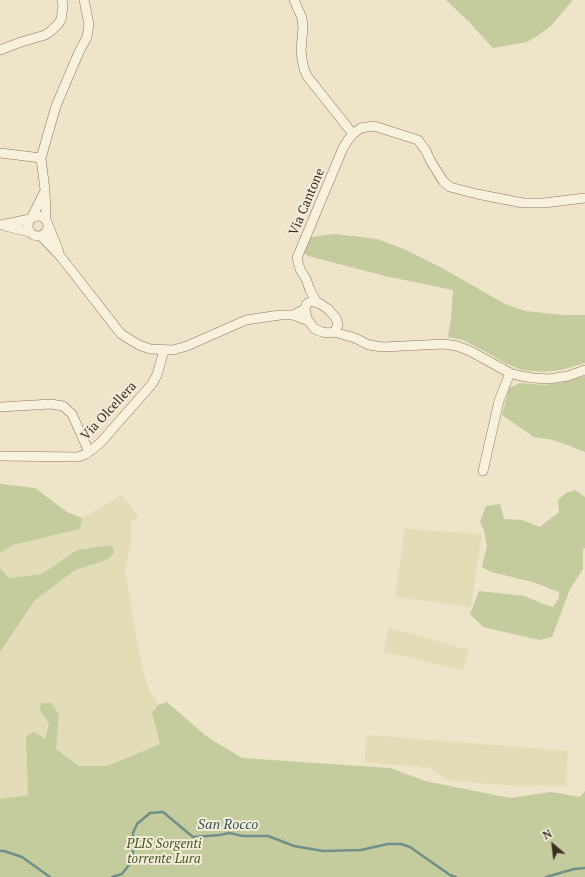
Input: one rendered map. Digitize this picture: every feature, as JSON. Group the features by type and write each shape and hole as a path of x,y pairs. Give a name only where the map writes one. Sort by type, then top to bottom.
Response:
{"street":[{"path":"0,50 45,35 51,31 61,20 63,6 62,0"},
{"path":"1,225 30,232 37,236 41,236 46,233 46,190 41,158 56,106 79,52 88,37 90,24 84,0"},
{"path":"294,0 302,18 302,59 307,76 353,134"},
{"name":"Via Cantone","path":"310,305 310,290 300,269 297,258 343,148 353,134 361,128 374,126 418,140 443,181 450,187 524,203 544,203 585,198"},
{"path":"0,153 41,158"},
{"path":"30,232 27,226 46,190"},
{"path":"1,225 39,215 43,216 60,257"},
{"path":"41,236 60,257 121,334 138,345 150,349 173,350 188,346 246,320 280,315 293,315 309,321 315,329 322,332 334,332 355,338 369,345 383,347 444,344 457,346 470,351 510,373 522,376 549,378 568,376 585,370"},
{"path":"293,315 310,305 328,309 355,338"},
{"path":"309,321 310,305"},
{"path":"334,332 338,325 337,320"},
{"name":"Via Olcellera","path":"0,456 78,456 89,452 101,442 152,384 157,375 164,350"},
{"path":"483,471 499,401 510,373"},
{"path":"0,407 51,404 63,406 72,414 89,452"}],"shaded area":[{"path":"122,495 139,517 131,522 131,545 125,570 142,668 149,690 158,705 152,713 160,744 107,766 79,766 56,749 59,714 39,709 49,724 44,740 26,737 28,796 0,799 0,652 35,600 75,570 107,560 77,550 42,574 9,578 0,568 0,553 13,545 80,529 82,518"},
{"path":"405,529 482,534 471,607 395,597"},
{"path":"388,627 469,650 463,670 384,652"},
{"path":"367,735 568,751 566,787 540,785 525,787 446,780 430,768 364,762"}],"green space":[{"path":"446,0 573,0 550,27 527,42 493,48"},
{"path":"335,234 377,239 406,250 442,268 505,304 525,311 563,315 585,315 585,363 561,370 544,372 522,370 507,364 463,340 448,337 453,290 385,276 308,256 303,252 311,237"},
{"path":"585,376 585,452 549,439 534,437 502,415 509,388 520,383 544,385 564,382"},
{"path":"0,484 35,488 67,512 82,518 80,529 13,545 0,553"},
{"path":"575,490 585,497 585,548 583,549 583,569 570,589 552,637 539,640 483,627 470,614 479,591 524,596 553,607 559,598 559,592 533,582 491,572 482,567 487,546 484,530 480,522 486,506 500,504 504,519 522,520 540,527 559,512 558,500 566,493"},
{"path":"112,545 114,553 107,560 75,570 35,600 0,652 0,568 9,578 42,574 77,550"},
{"name":"PLIS Sorgenti torrente Lura","path":"167,702 206,736 242,758 390,768 425,781 510,798 551,792 580,797 585,791 585,877 0,877 0,799 28,795 26,736 34,732 45,739 49,724 39,709 42,703 51,703 59,714 56,749 79,766 107,766 160,744 152,713 158,705"}],"waterway":[{"name":"San Rocco","path":"112,877 122,874 131,862 133,856 133,833 137,824 150,813 163,812 193,837 229,833 243,836 268,836 294,846 323,851 361,850 388,844 401,844 410,847 450,875 456,877"},
{"name":"San Rocco","path":"0,851 22,857 50,877"},
{"name":"San Rocco","path":"546,877 574,869 585,868"}]}
